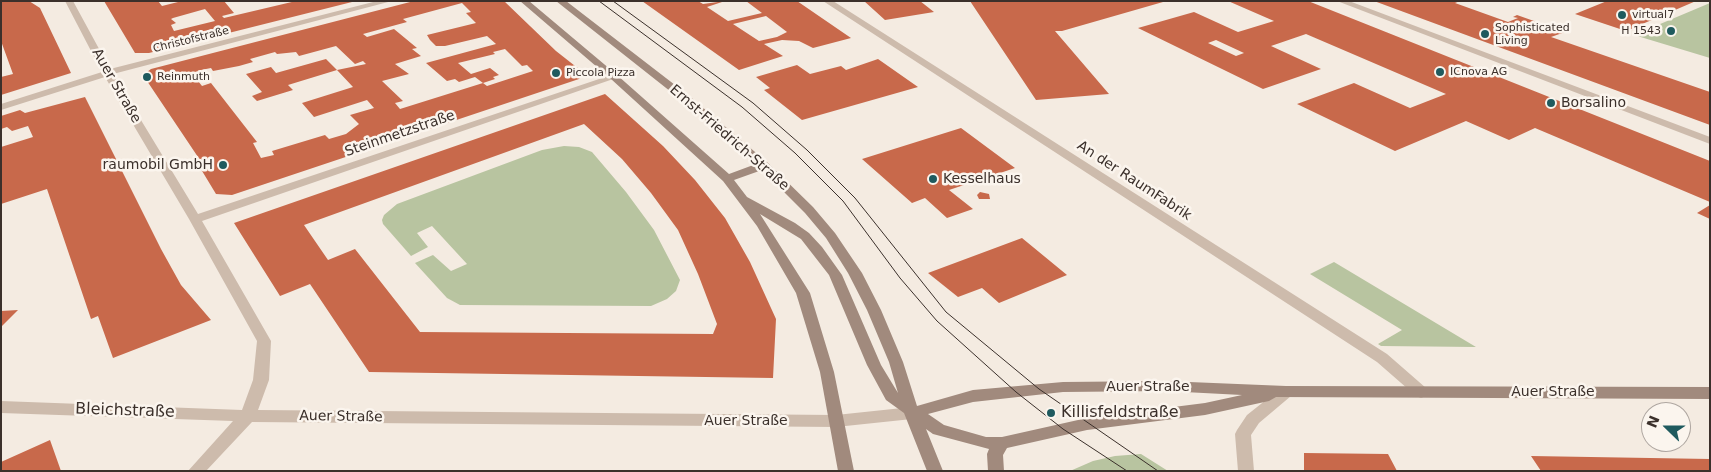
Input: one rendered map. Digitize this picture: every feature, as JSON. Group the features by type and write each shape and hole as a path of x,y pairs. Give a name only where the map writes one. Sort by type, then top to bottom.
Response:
{"main road":[{"path":"524,1 614,77 727,179 745,200 803,293 822,353 846,471"},
{"name":"Ernst-Friedrich-Straße","path":"560,1 684,98 764,165 820,223 855,274 896,362 912,412"},
{"path":"727,179 764,165"},
{"path":"745,200 791,226 805,236 817,250 835,275 872,359 891,396 939,430 986,443 1002,443 1087,424 1205,408 1286,392"},
{"name":"Auer Straße","path":"912,412 973,396 1063,387 1165,386 1286,392 1710,393"},
{"path":"912,412 936,471"},
{"path":"996,471 995,454 1002,443"}],"street":[{"name":"Auer Straße","path":"69,1 107,73 195,219 264,341 261,380 248,416 836,421 912,412"},
{"name":"Christofstraße","path":"1,107 107,73 388,1"},
{"name":"An der RaumFabrik","path":"827,1 1382,358 1421,392"},
{"path":"1341,1 1710,141"},
{"name":"Steinmetzstraße","path":"195,219 614,77"},
{"path":"1246,471 1243,434 1253,419 1286,392"},
{"name":"Bleichstraße","path":"1,407 248,416"},
{"path":"196,471 248,416"}],"green space":[{"path":"1710,3 1710,58 1634,35"},
{"path":"564,146 579,147 592,152 626,192 654,230 680,280 676,291 667,299 651,306 460,305 447,298 415,263 433,255 451,271 467,264 432,226 417,233 428,247 411,256 383,224 384,215 397,204 542,150"},
{"path":"1334,262 1476,347 1381,346 1378,344 1402,330 1310,274"},
{"path":"1141,454 1168,471 1070,471 1093,461 1115,456"}],"building":[{"path":"1,1 29,1 40,8 71,73 1,95 1,77 13,74 1,41"},
{"path":"104,1 158,1 162,6 182,1 224,1 234,13 222,16 224,18 296,1 352,2 149,53 135,53","holes":["205,9 215,21 174,31 171,25 176,23 171,19 173,18"]},
{"path":"414,1 504,1 556,51 584,73 579,79 232,195 216,194 196,161 200,160 143,75 151,69","holes":["462,3 471,12 466,13 476,23 427,35 430,40 436,46 445,46 487,36 496,44 426,63 447,81 455,79 459,82 475,77 483,83 400,109 395,103 403,101 382,81 409,74 395,64 421,56 412,49 417,48 394,29 367,37 363,34 407,22 403,19","336,46 355,64 363,61 366,64 337,70 353,87 302,103 314,117 367,100 374,108 350,115 359,124 346,134 329,139 325,135 272,151 274,155 261,158 253,143 257,142 211,83 202,86 194,76 204,74 201,70 211,68 213,71 239,66 253,62 250,59 275,52 277,54 296,52 299,56","505,49 522,66 527,65 533,71 487,86 483,83 495,79 493,77 499,75 490,68 471,74 458,63 495,54 493,52"]},
{"path":"642,1 698,1 703,4 725,1 707,7 728,21 762,13 746,1 797,1 851,38 813,48 799,41 782,40 764,44 783,56 739,70","holes":["766,16 787,32 777,37 759,41 733,24"]},
{"path":"864,1 920,1 934,12 885,20"},
{"path":"970,1 1163,2 1062,31 1055,31 1109,94 1036,100"},
{"path":"1228,1 1308,1 1710,161 1710,202 1535,128 1509,140 1466,121 1395,151 1297,104 1354,83 1410,108 1446,94 1306,34 1271,46 1321,69 1263,89 1138,28 1194,12 1238,32 1274,21","holes":["1216,40 1244,53 1236,56 1208,43"]},
{"path":"1374,1 1460,1 1455,3 1508,22 1518,18 1513,17 1517,15 1565,32 1551,37 1710,92 1710,125"},
{"path":"1607,1 1696,1 1626,31 1575,14"},
{"path":"326,59 337,70 288,85 293,90 257,101 252,96 262,92 246,74 271,67 276,73"},
{"path":"878,59 918,87 802,120 764,90 770,88 756,77 797,65 810,74 841,66 846,70"},
{"path":"605,94 663,146 695,180 725,218 750,262 776,319 773,378 369,372 310,284 280,296 234,223","holes":["584,124 622,159 651,193 678,230 698,274 717,324 713,334 420,332 355,249 328,260 304,225"]},
{"path":"85,97 181,285 211,320 113,358 98,316 91,319 47,189 1,204 1,147 33,137 28,126 12,131 7,127 1,129 1,116 20,110 25,113"},
{"name":"Kesselhaus","path":"961,128 1015,168 949,190 973,209 947,218 925,198 912,203 862,159"},
{"path":"980,192 989,194 990,199 979,199 977,195"},
{"path":"1710,205 1710,219 1697,213"},
{"path":"1022,238 1067,275 999,303 982,288 958,297 928,273"},
{"path":"18,310 1,327 1,311"},
{"path":"50,440 61,471 1,471 1,462"},
{"path":"1304,453 1388,454 1397,471 1304,471"},
{"path":"1531,456 1710,459 1710,471 1541,471"}],"tram line":[{"path":"599,1 742,107 795,153 843,201 900,278 937,321 1016,392 1063,429 1127,471"},
{"path":"613,1 753,103 807,150 855,198 946,312 1039,389 1158,471"}],"place":[{"name":"virtual7","path":"1622,15"},
{"name":"H 1543","path":"1671,31"},
{"name":"Sophisticated Living","path":"1485,34"},
{"name":"ICnova AG","path":"1440,72"},
{"name":"Piccola Pizza","path":"556,73"},
{"name":"Reinmuth","path":"147,77"},
{"name":"Borsalino","path":"1551,103"},
{"name":"raumobil GmbH","path":"223,165"},
{"name":"Kesselhaus","path":"933,179"},
{"name":"Killisfeldstraße","path":"1051,413"}]}
